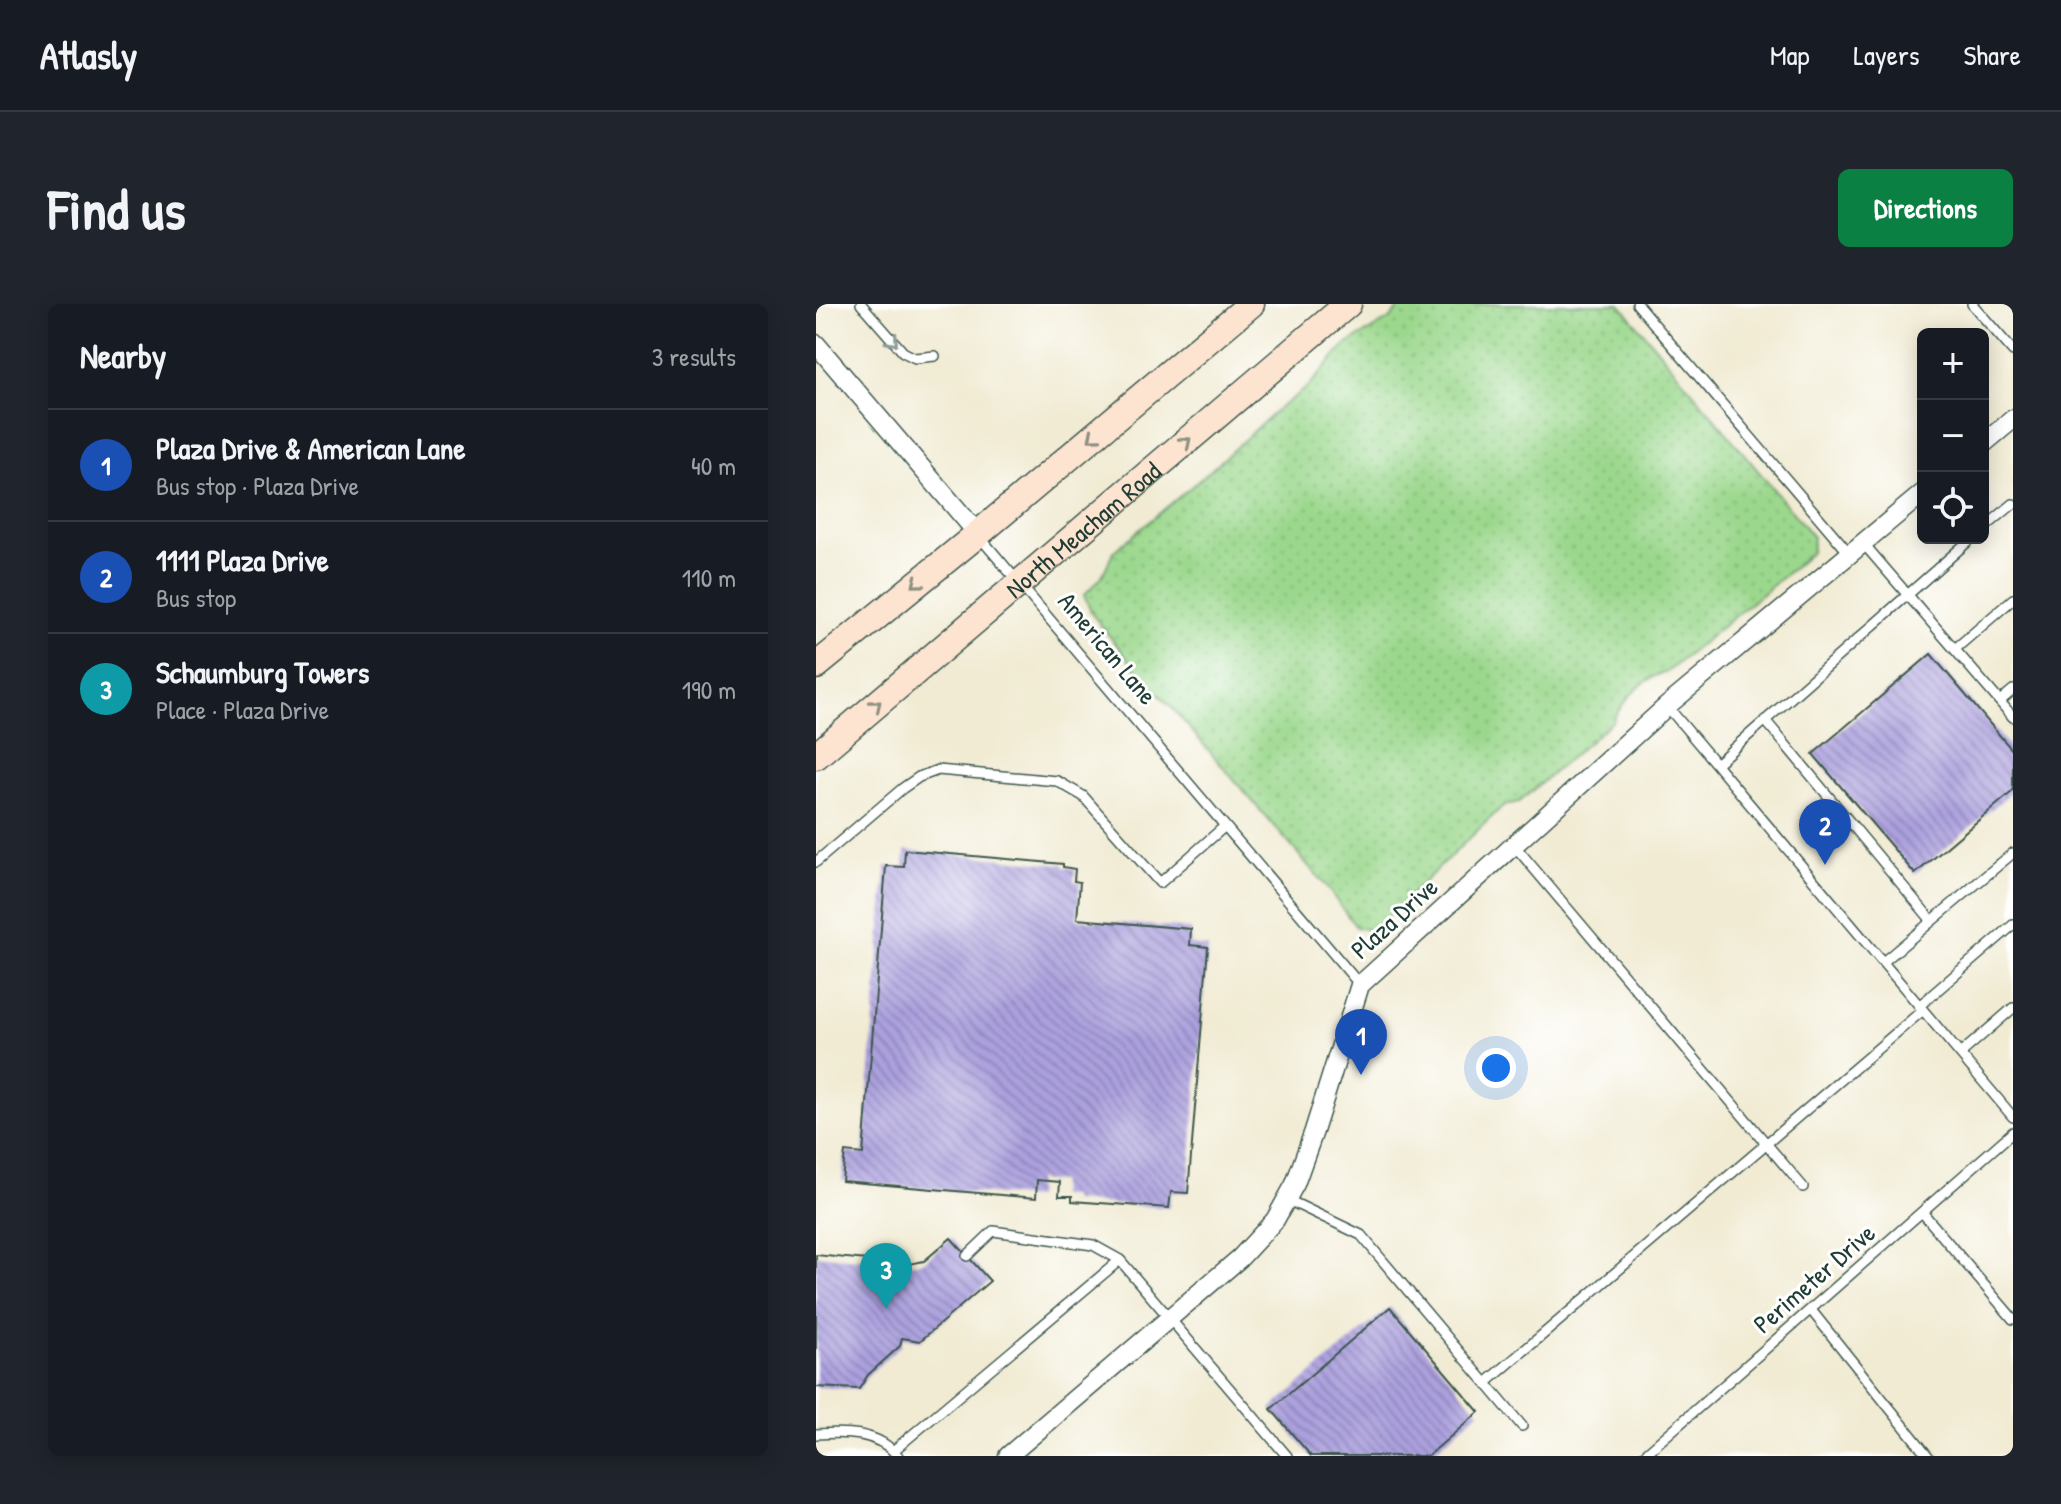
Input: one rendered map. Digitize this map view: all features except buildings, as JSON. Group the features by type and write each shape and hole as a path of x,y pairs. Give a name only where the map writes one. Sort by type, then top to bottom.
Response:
{"main road":[{"path":"816,666 1251,304"},
{"name":"North Meacham Road","path":"816,756 1348,304"}],"street":[{"name":"American Lane","path":"816,344 978,534"},
{"path":"1989,439 2013,419"},
{"name":"Plaza Drive","path":"1008,1456 1169,1321 1240,1258 1275,1220 1295,1184 1360,985 1667,706 1917,498"}],"lane":[{"path":"861,304 903,352 915,358 935,356"},
{"path":"1637,304 1857,548 1907,593 2013,717"},
{"path":"1972,304 2013,351"},
{"path":"1989,524 2013,504"},
{"name":"American Lane","path":"978,534 1360,985"},
{"path":"1716,764 1965,544"},
{"path":"1955,649 2013,599"},
{"path":"2000,701 2013,690"},
{"path":"1667,706 2013,1117"},
{"path":"1765,720 1932,921"},
{"path":"816,862 903,788 919,777 938,770 1057,781 1083,796 1160,883 1225,826"},
{"path":"1514,845 1803,1187"},
{"path":"1883,962 2013,853"},
{"path":"1486,1383 1766,1143 2013,925"},
{"path":"1960,1054 2013,1008"},
{"name":"Perimeter Drive","path":"1643,1456 2013,1132"},
{"path":"1286,1199 1361,1235 1522,1426"},
{"path":"1922,1212 2013,1319"},
{"path":"967,1256 993,1231 1093,1245 1120,1260 1287,1456"},
{"path":"816,1434 845,1432 873,1437 895,1453 1120,1260"},
{"path":"1811,1310 1928,1456"}],"green space":[{"path":"1402,304 1620,304 1813,537 1811,552 1797,565 1667,672 1643,684 1622,705 1613,721 1519,802 1503,806 1373,931 1356,927 1325,885 1139,673 1092,614 1084,595 1101,578 1114,551 1278,409 1308,387 1344,346 1391,318"}],"place":[{"name":"1111 Plaza Drive","path":"1825,865"},
{"name":"Plaza Drive & American Lane","path":"1361,1075"},
{"name":"Schaumburg Towers","path":"886,1309"}]}
